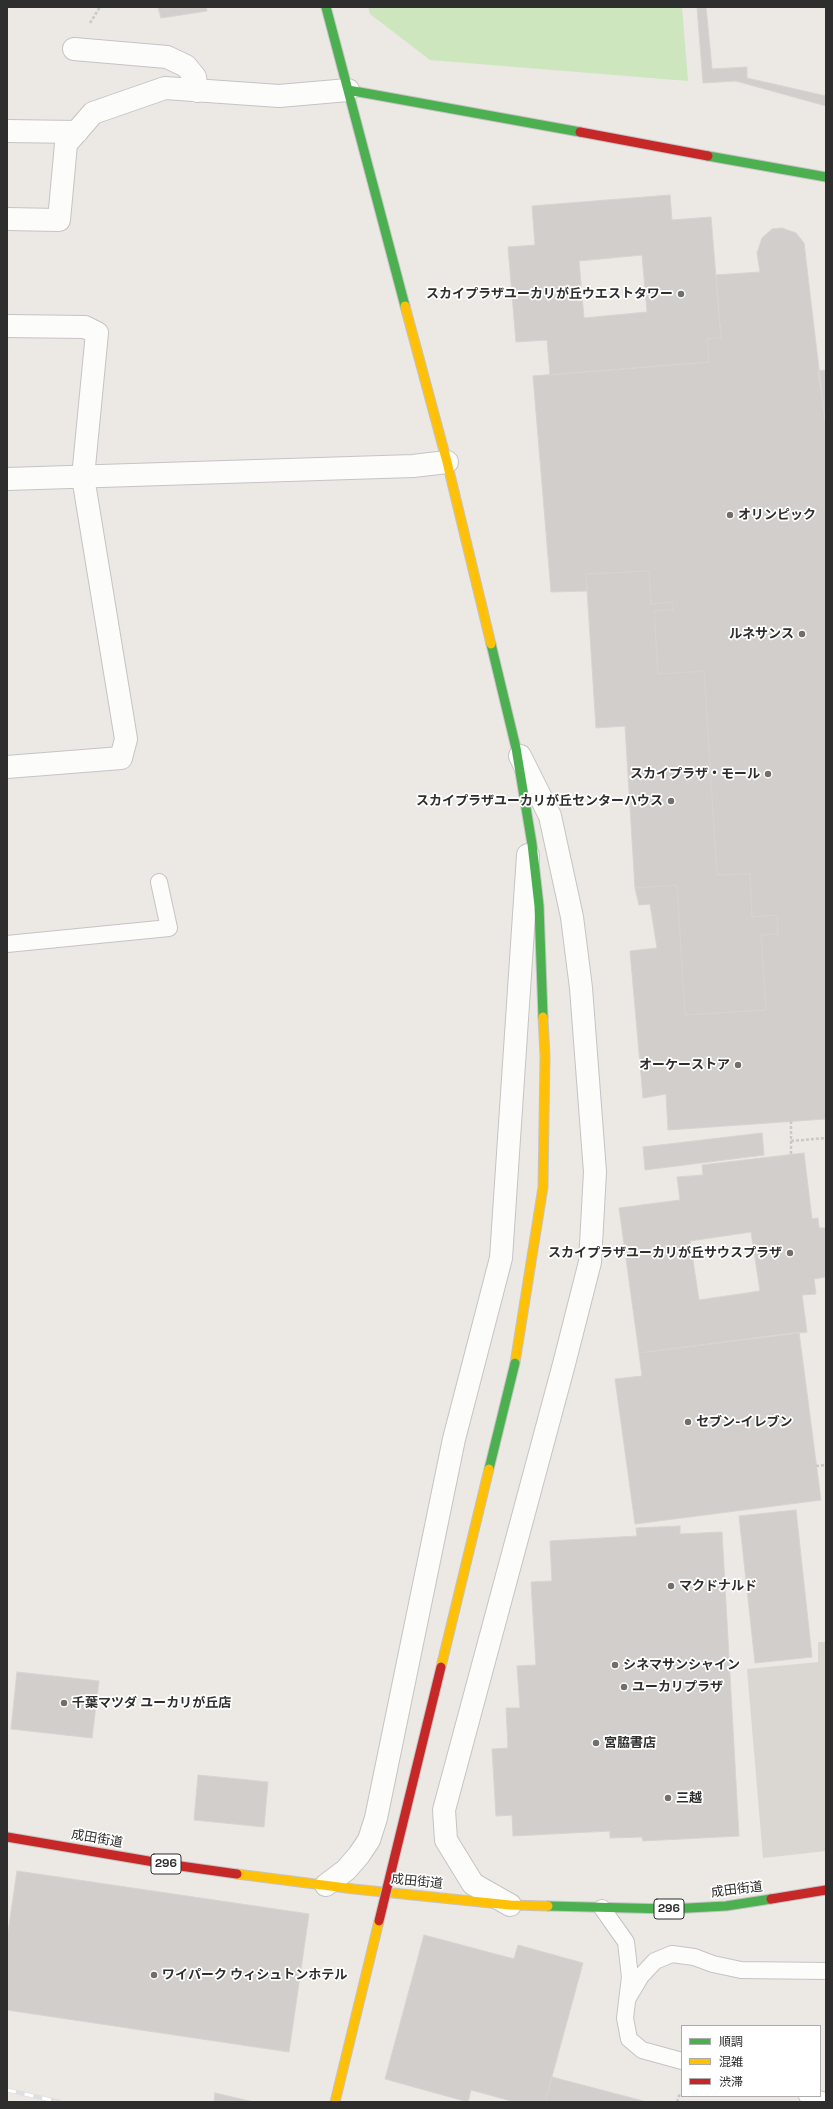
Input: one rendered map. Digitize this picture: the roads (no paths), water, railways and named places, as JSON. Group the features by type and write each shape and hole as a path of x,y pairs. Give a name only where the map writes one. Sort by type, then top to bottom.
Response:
{"main road":[{"path":"326,7 447,462 516,748 532,844 539,906 545,1056 543,1187 515,1363 335,2102"},
{"path":"348,90 826,177"},
{"name":"成田街道","path":"7,1836 166,1864 326,1885 510,1905 670,1909 726,1906 826,1890"}],"street":[{"path":"74,49 166,57 186,66 195,77 197,91"},
{"path":"7,219 58,220 66,144 93,113 165,88 280,96 348,90"},
{"path":"7,131 77,132"},
{"path":"7,326 85,327 97,333 83,477 126,739 121,758 7,767"},
{"path":"7,479 414,466 447,462"},
{"path":"510,1905 473,1884 446,1840 444,1810 590,1262 595,1172 581,988 572,917 550,816 516,748"},
{"path":"326,1885 346,1870 359,1855 369,1840 374,1825 454,1439 501,1258 527,858 532,844"}],"lane":[{"path":"7,944 169,928 159,882"},
{"path":"602,1908 626,1942 630,1977 625,2018 629,2039 642,2050 681,2061"},
{"path":"628,1998 641,1976 655,1961 672,1954 694,1957 713,1964 741,1970 826,1971"},
{"path":"811,2097 826,2101"}],"railway":[{"path":"7,2090 60,2102"}],"place":[{"name":"スカイプラザユーカリが丘ウエストタワー","path":"681,294"},
{"name":"オリンピック","path":"730,515"},
{"name":"ルネサンス","path":"802,634"},
{"name":"スカイプラザ・モール","path":"768,774"},
{"name":"スカイプラザユーカリが丘センターハウス","path":"671,801"},
{"name":"オーケーストア","path":"738,1065"},
{"name":"スカイプラザユーカリが丘サウスプラザ","path":"790,1253"},
{"name":"セブン-イレブン","path":"688,1422"},
{"name":"マクドナルド","path":"671,1586"},
{"name":"シネマサンシャイン","path":"615,1665"},
{"name":"ユーカリプラザ","path":"624,1687"},
{"name":"千葉マツダ ユーカリが丘店","path":"64,1703"},
{"name":"宮脇書店","path":"596,1743"},
{"name":"三越","path":"668,1798"},
{"name":"ワイパーク ウィシュトンホテル","path":"154,1975"}]}
